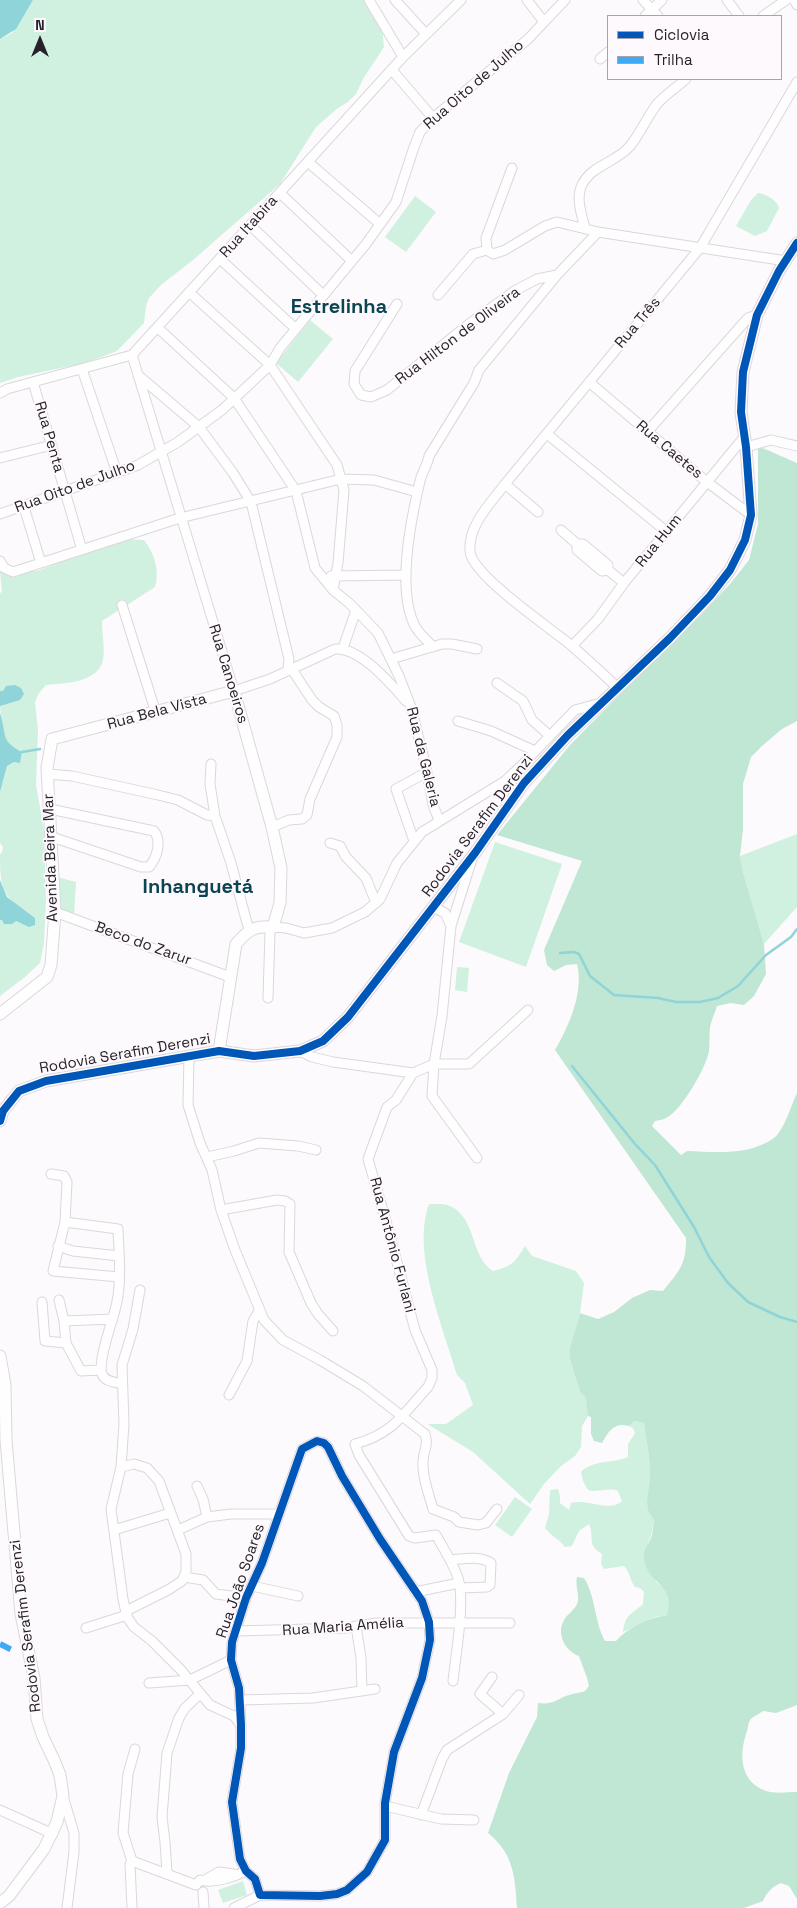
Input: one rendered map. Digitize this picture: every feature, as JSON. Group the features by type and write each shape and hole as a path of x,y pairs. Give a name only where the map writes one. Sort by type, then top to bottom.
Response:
{"main road":[{"name":"Rodovia Serafim Derenzi","path":"0,1121 3,1111 19,1091 46,1080 219,1051 254,1056 300,1051 323,1041 348,1018 438,910 454,880 524,783 568,735 670,638 710,596 730,570 745,540 751,515 746,442 740,412 743,372 757,315 797,243"},
{"name":"Rua Bela Vista","path":"52,739 234,691"},
{"name":"Rua Canoeiros","path":"234,691 272,827 281,868 280,904 273,927"},
{"name":"Avenida Beira Mar","path":"0,1014 46,977 51,965 55,912 47,771 52,739"},
{"path":"219,1051 236,944 257,926 273,927"},
{"name":"Rodovia Serafim Derenzi","path":"0,1356 5,1385 7,1448 24,1632 34,1678 37,1719 60,1776 63,1796 58,1822 53,1834 30,1870 9,1896 0,1903"}],"street":[{"path":"369,0 403,57"},
{"path":"395,0 426,34"},
{"path":"527,0 544,22"},
{"name":"Rua Oito de Julho","path":"0,514 138,465 178,442 222,410 270,365 280,348 352,260 396,202 407,165 420,132 433,118 528,39 565,0"},
{"path":"643,0 655,13 662,0"},
{"path":"727,0 738,15"},
{"path":"764,15 786,0"},
{"path":"794,0 797,5"},
{"name":"Rua Itabira","path":"132,355 403,57 457,1"},
{"path":"600,59 607,53"},
{"path":"392,70 433,118"},
{"path":"585,228 580,199 580,189 584,180 591,172 617,158 630,146 659,102 685,80"},
{"name":"Rua Três","path":"572,646 484,574 470,553 470,540 477,522 505,484 700,248 797,82"},
{"path":"308,162 380,224"},
{"path":"487,250 486,238 512,168"},
{"path":"280,193 352,260"},
{"path":"438,295 472,254 487,250 493,254 505,250 545,226 557,222 598,232 786,261"},
{"path":"250,225 323,295"},
{"path":"433,647 415,626 410,611 406,576 410,531 422,472 429,456 474,383 479,370 557,276 598,232"},
{"path":"220,259 296,329"},
{"name":"Rua Hilton de Oliveira","path":"397,304 355,371 354,384 361,395 371,396 387,390 469,324 516,290 537,279 557,276"},
{"path":"190,293 270,365 337,465 344,490 338,563 333,590"},
{"path":"648,432 748,318 757,315"},
{"path":"158,328 234,398 296,491"},
{"path":"0,394 8,389 132,355"},
{"name":"Rua Canoeiros","path":"132,355 234,691"},
{"path":"82,369 116,473"},
{"path":"139,376 199,427 233,473 251,502 289,659 289,668 312,700 319,707 334,716 337,725 337,737 310,799 307,815 302,819 290,820 272,827"},
{"name":"Rua Penta","path":"32,382 82,550"},
{"name":"Rua Caetes","path":"589,382 707,482 751,515"},
{"path":"547,434 667,532"},
{"path":"746,442 771,440 797,446"},
{"name":"Rua Hum","path":"572,646 598,619 624,583 707,482 746,442"},
{"path":"0,458 52,445"},
{"path":"0,561 4,568 13,572 180,518 341,479 374,480 417,492"},
{"path":"505,484 538,512"},
{"name":"Rua da Galeria","path":"296,491 315,568 333,590 378,633 393,662 412,707 433,805 439,820"},
{"path":"24,507 41,563"},
{"path":"561,530 577,544 577,550 602,571 608,570 624,583"},
{"path":"320,575 406,576"},
{"path":"122,605 156,713"},
{"path":"356,610 343,648 362,659 384,677 412,707"},
{"path":"384,677 393,662 433,647 452,644 477,649"},
{"path":"572,646 618,688"},
{"name":"Rua Bela Vista","path":"234,691 270,679 289,668 336,648 343,648"},
{"path":"497,683 523,701 532,720 550,736"},
{"path":"273,927 304,933 332,928 366,912 380,899 397,863 422,832 439,820 486,794 504,781 575,710 602,703"},
{"path":"458,721 491,731 535,751"},
{"path":"211,764 210,784 216,816 232,862 250,931"},
{"path":"47,771 178,800 207,816 216,816"},
{"path":"414,840 396,789 427,772"},
{"path":"50,809 152,830 158,836 158,842 154,862 150,867 141,868 52,837"},
{"path":"330,843 340,846 346,857 366,878 376,903"},
{"path":"474,853 451,926 442,1016 434,1064 432,1096 478,1158"},
{"path":"454,880 463,889"},
{"path":"438,910 460,899"},
{"path":"438,910 446,913 451,926"},
{"name":"Beco do Zarur","path":"55,912 230,977"},
{"name":"Rua Canoeiros","path":"268,998 270,932 273,927"},
{"path":"300,1051 312,1057 333,1062 413,1073 434,1064 471,1063 528,1010"},
{"path":"188,1056 188,1105 200,1143 207,1157 221,1210 264,1320 283,1340 355,1381 425,1434 427,1448 422,1460 425,1482 433,1509 454,1517 459,1522 478,1525 486,1523 497,1509"},
{"name":"Rua Antônio Furlani","path":"413,1073 396,1100 387,1107 368,1159 415,1330 432,1370 429,1385 390,1429 372,1439 355,1444 359,1454 409,1536 415,1538 436,1535 450,1560"},
{"path":"207,1157 259,1143 298,1146 316,1150"},
{"path":"51,1174 64,1176 67,1182 65,1222 53,1270 119,1277"},
{"path":"221,1210 277,1200 285,1200 290,1204 289,1252 311,1303 333,1331"},
{"path":"65,1222 118,1228 119,1290 113,1319 105,1343 101,1370 106,1380 122,1384"},
{"path":"58,1246 73,1251 119,1256"},
{"path":"140,1290 133,1329 122,1365 124,1424 121,1467 111,1509 122,1599 134,1627 152,1641 190,1680 210,1705 234,1716 241,1725"},
{"path":"59,1300 64,1321 66,1343 81,1371 101,1370"},
{"path":"42,1302 45,1341 66,1343"},
{"path":"229,1395 247,1361 254,1320 259,1311"},
{"path":"64,1321 113,1319"},
{"name":"Rua João Soares","path":"260,1895 255,1879 243,1873 232,1802 240,1748 241,1725 239,1688 231,1660 232,1642 246,1598 302,1449 317,1442 324,1443 328,1447 355,1497 415,1592"},
{"path":"86,1628 127,1613 182,1581 186,1572 186,1554 158,1481 147,1468 134,1464 121,1467"},
{"path":"197,1486 203,1499 207,1517"},
{"path":"114,1530 170,1512"},
{"path":"178,1530 207,1517 238,1514 278,1514"},
{"path":"234,1908 260,1895 320,1896 337,1894 347,1890 367,1872 385,1840 385,1806 394,1752 422,1678 430,1640 429,1626 422,1601 415,1592 460,1585 487,1587 490,1584 491,1563 487,1560 473,1558 450,1560 460,1585 459,1622 453,1681"},
{"path":"184,1577 203,1580 216,1594 246,1598"},
{"path":"252,1586 298,1596"},
{"name":"Rua Maria Amélia","path":"236,1631 319,1630 376,1623 429,1626 459,1622 510,1623"},
{"path":"356,1626 361,1658 362,1691"},
{"path":"149,1683 190,1680 231,1660"},
{"path":"492,1677 480,1694 502,1714"},
{"path":"240,1700 305,1699 375,1689"},
{"path":"166,1873 162,1817 167,1753 179,1718 185,1708 200,1694"},
{"path":"421,1815 442,1758 447,1750 502,1714 519,1695"},
{"path":"132,1908 130,1864 132,1861 123,1833 128,1774 135,1749"},
{"path":"63,1796 74,1834 74,1852 67,1908"},
{"path":"385,1806 441,1819 474,1820"},
{"path":"0,1810 53,1834"},
{"path":"132,1861 166,1873 203,1881 243,1873"},
{"path":"203,1881 197,1890 203,1892 204,1908"}],"green space":[{"path":"33,0 366,0 382,27 384,47 363,79 356,94 316,127 280,184 193,260 161,285 149,298 144,323 117,351 85,363 18,377 0,383 0,39 12,33"},
{"path":"758,193 771,198 779,208 767,231 755,236 736,226 751,200"},
{"path":"415,196 436,212 406,252 385,237"},
{"path":"310,320 333,339 298,382 276,363"},
{"path":"758,446 797,463 797,721 782,729 751,757 743,784 743,829 740,856 764,944 766,974 754,996 744,1005 731,1003 717,1006 710,1028 709,1051 698,1078 679,1107 666,1118 655,1121 652,1126 681,1155 687,1151 732,1152 754,1148 764,1144 778,1134 785,1123 797,1093 797,1705 776,1713 763,1711 751,1719 744,1740 742,1757 746,1774 757,1786 766,1791 797,1792 797,1899 789,1886 781,1883 770,1890 763,1901 744,1908 517,1908 512,1867 503,1849 488,1833 509,1773 537,1717 538,1703 551,1702 585,1691 589,1686 579,1656 566,1646 561,1631 564,1620 576,1607 578,1601 577,1577 584,1578 588,1585 601,1633 605,1641 616,1641 626,1631 639,1624 667,1615 669,1604 668,1596 646,1567 644,1557 652,1535 654,1520 648,1510 647,1500 650,1477 644,1423 635,1421 629,1426 616,1426 612,1428 602,1443 594,1441 591,1434 591,1417 588,1416 586,1398 580,1392 570,1359 570,1347 580,1313 598,1319 614,1312 632,1298 650,1290 663,1291 681,1267 685,1255 686,1238 555,1050 574,1008 579,975 577,964 566,965 554,971 547,965 544,950 582,861 497,835 570,745 700,616 730,584 749,560 758,524"},
{"path":"121,539 144,540 151,550 155,562 157,574 155,587 102,621 103,660 100,668 95,673 80,680 46,685 39,693 35,702 38,731 36,785 44,830 46,901 44,943 40,963 0,996 0,920 16,921 22,924 35,918 10,899 1,877 0,854 3,847 0,843 0,792 7,766 14,762 20,762 22,752 6,743 2,723 0,704 20,700 0,691 0,593 2,592 0,572 37,571"},
{"path":"797,834 797,907 764,944 740,856"},
{"path":"495,842 562,864 526,967 459,942"},
{"path":"57,877 76,882 74,915 59,910"},
{"path":"457,967 469,968 467,992 455,990"},
{"path":"429,1204 447,1205 460,1213 470,1229 480,1257 493,1271 513,1263 525,1246 532,1256 576,1271 584,1283 580,1313 570,1347 570,1359 580,1392 588,1403 588,1416 582,1426 581,1447 575,1456 561,1466 544,1484 530,1504 473,1452 428,1424 446,1424 473,1405 465,1383 457,1375 431,1290 424,1244 424,1223"},
{"path":"635,1421 644,1423 649,1457 650,1477 647,1500 654,1520 648,1543 656,1582 667,1590 669,1604 667,1615 655,1617 623,1632 627,1618 643,1604 644,1592 640,1588 635,1587 624,1566 604,1569 601,1564 602,1554 592,1544 589,1524 579,1531 572,1546 565,1547 545,1528 549,1514 550,1490 558,1489 560,1503 569,1510 571,1503 584,1502 611,1506 622,1501 618,1491 588,1490 581,1472 597,1463 628,1457 628,1444 635,1433 633,1428 629,1426"},
{"path":"515,1497 532,1509 512,1537 495,1525"},
{"path":"243,1881 247,1895 223,1903 218,1890"}],"water":[{"path":"0,0 33,0 16,29 0,39"},
{"path":"15,685 21,688 24,694 20,700 0,706 0,691 3,691 6,686"},
{"path":"0,713 7,741 22,752 20,763 14,762 7,766 0,792"},
{"path":"0,880 7,897 35,918 35,925 29,927 16,921 12,924 4,924 0,920"}],"waterway":[{"path":"22,752 40,749"},
{"path":"560,953 574,952 579,954 590,976 614,995 658,998 676,1002 700,1002 718,998 738,986 766,955 791,937 797,929"},
{"path":"572,1066 635,1144 655,1165 694,1227 709,1257 728,1283 748,1302 780,1317 797,1322"}],"marked path":[{"path":"0,1644 16,1652"}],"cycle path":[{"path":"0,1121 3,1111 19,1091 46,1081 219,1051 254,1056 300,1051 323,1041 348,1017 475,853 524,783 568,735 670,638 710,596 730,570 745,540 751,515 746,447 741,412 743,372 757,315 779,271 797,243"},
{"path":"317,1441 324,1443 328,1447 342,1476 380,1539 422,1601 429,1622 430,1640 422,1678 394,1752 385,1803 385,1840 367,1872 347,1890 337,1894 320,1896 260,1895 255,1879 246,1871 240,1859 232,1802 241,1748 239,1688 231,1660 232,1642 246,1598 262,1563 302,1449 317,1441"}],"district":[{"name":"Estrelinha","path":"339,308"},
{"name":"Inhanguetá","path":"198,888"}]}
